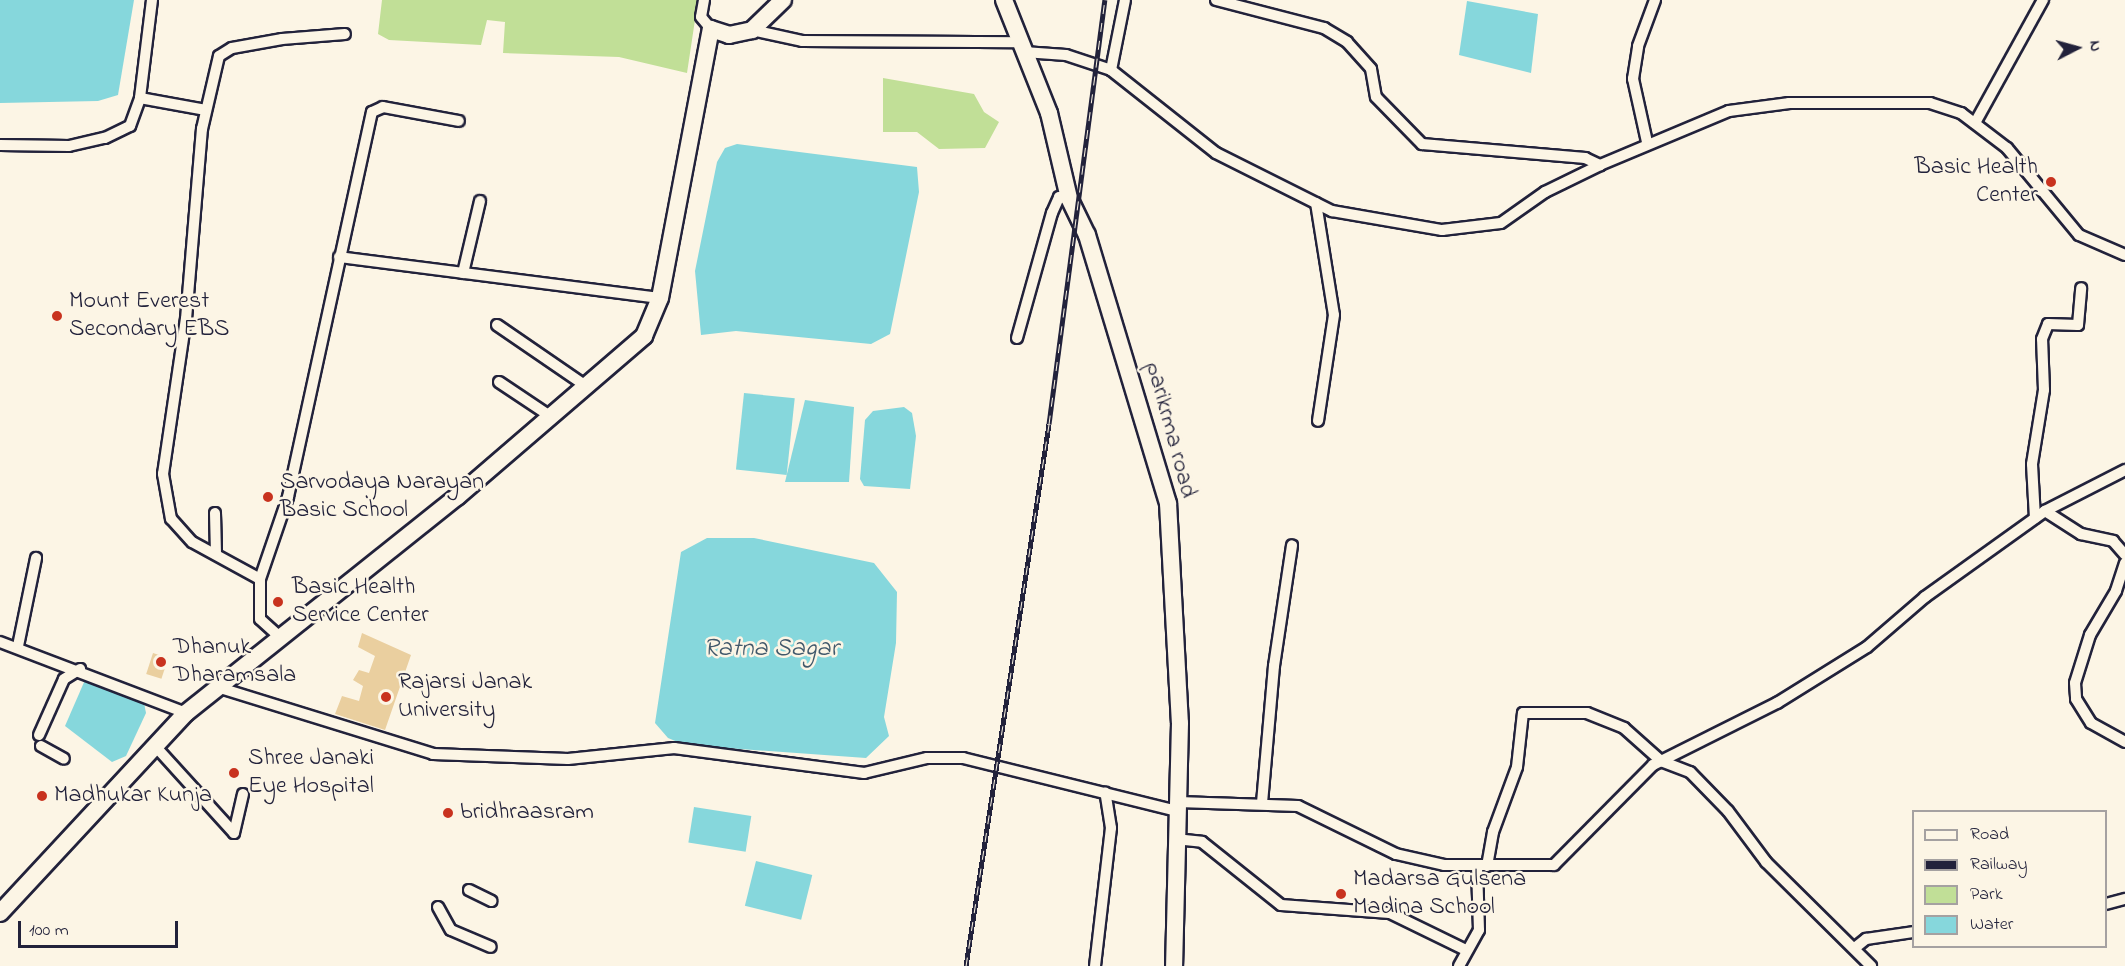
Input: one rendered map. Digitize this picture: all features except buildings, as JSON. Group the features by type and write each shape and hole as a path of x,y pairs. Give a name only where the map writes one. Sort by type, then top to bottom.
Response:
{"main road":[{"path":"0,913 186,713 281,638 644,336 660,298 711,29 729,35 752,30 783,0"},
{"name":"parikrma road","path":"1004,0 1066,165 1070,198 1087,235 1168,503 1179,657 1174,966"}],"street":[{"path":"0,145 69,146 105,138 130,126 140,98 152,0"},
{"path":"704,0 701,17 711,29"},
{"path":"1111,70 1125,0"},
{"path":"1216,0 1324,28 1347,42 1371,69 1376,97 1422,144 1585,158 1600,165"},
{"path":"1647,142 1634,80 1638,46 1655,0"},
{"path":"1975,123 2043,0"},
{"path":"752,30 810,41 1022,47 1066,55 1111,70 1216,153 1316,203 1380,222 1486,228 1514,217 1545,192 1647,142 1729,111 1789,103 1914,100 1946,107 1975,123 2019,160 2079,235 2125,255"},
{"path":"260,579 180,530 166,509 162,486 184,342 206,110 223,52 282,39 345,34"},
{"path":"140,98 206,110"},
{"path":"281,638 260,619 260,579 288,496 339,257 375,108 459,121"},
{"path":"1017,338 1052,213 1059,197 1070,198"},
{"path":"463,273 480,201"},
{"path":"1316,203 1334,315 1318,421"},
{"path":"339,257 660,298"},
{"path":"2035,518 2032,464 2044,390 2042,339 2048,324 2078,325 2081,288"},
{"path":"498,325 586,386"},
{"path":"499,382 550,416"},
{"path":"217,687 433,754 568,759 674,748 864,772 927,758 963,758 1178,807 1262,803 1298,806 1396,854 1482,867 1509,861 1554,865 1661,761 1777,703 1867,647 1925,597 2045,511 2125,470"},
{"path":"2045,511 2081,534 2113,541 2125,555"},
{"path":"215,513 216,554"},
{"path":"1262,803 1274,666 1292,545"},
{"path":"18,646 36,558"},
{"path":"2125,563 2116,591 2090,635 2076,683 2076,699 2091,723 2125,742"},
{"path":"0,642 18,646 80,669 186,713"},
{"path":"64,759 40,740 64,680 80,669"},
{"path":"1460,966 1466,950 1479,930 1482,867 1517,767 1523,713 1587,713 1624,729 1661,761 1690,772 1706,787 1766,862 1856,947 1871,966"},
{"path":"156,747 234,833 243,794"},
{"path":"1095,966 1111,828 1106,792"},
{"path":"1175,838 1202,842 1281,904 1390,913 1466,950"},
{"path":"469,890 492,901"},
{"path":"2107,904 2125,899"},
{"path":"438,907 451,930 491,947"},
{"path":"1856,947 1866,939 1912,932"}],"green space":[{"path":"382,0 698,0 687,73 619,57 503,53 505,22 487,20 481,45 389,40 378,34"},
{"path":"883,78 974,94 984,112 999,122 985,148 939,149 917,132 883,132"}],"water":[{"path":"0,0 134,0 118,95 98,101 0,103"},
{"path":"1467,1 1538,14 1531,73 1459,55"},
{"path":"737,144 917,167 919,192 890,334 871,344 736,331 701,335 695,271 717,162 725,148"},
{"path":"744,393 795,398 787,475 736,470"},
{"path":"805,400 854,407 849,482 785,482"},
{"path":"904,407 912,413 916,436 910,489 864,486 860,479 865,420 873,411"},
{"name":"Ratna Sagar","path":"707,538 754,538 874,563 897,592 896,643 884,717 889,736 866,758 685,745 668,738 655,723 681,552"},
{"path":"85,680 143,698 146,713 126,756 112,762 65,726"},
{"path":"694,807 751,816 746,852 688,843"},
{"path":"756,861 812,875 801,920 745,906"}],"railway":[{"path":"966,966 1049,424 1105,0"}],"place":[{"name":"Basic Health Center","path":"2051,182"},
{"name":"Mount Everest Secondary EBS","path":"57,316"},
{"name":"Sarvodaya Narayan Basic School","path":"268,497"},
{"name":"Basic Health Service Center","path":"278,602"},
{"name":"Dhanuk Dharamsala","path":"161,662"},
{"name":"Rajarsi Janak University","path":"386,697"},
{"name":"Shree Janaki Eye Hospital","path":"234,773"},
{"name":"Madhukar Kunja","path":"42,796"},
{"name":"bridhraasram","path":"448,813"},
{"name":"Madarsa Gulsena Madina School","path":"1341,894"}]}
